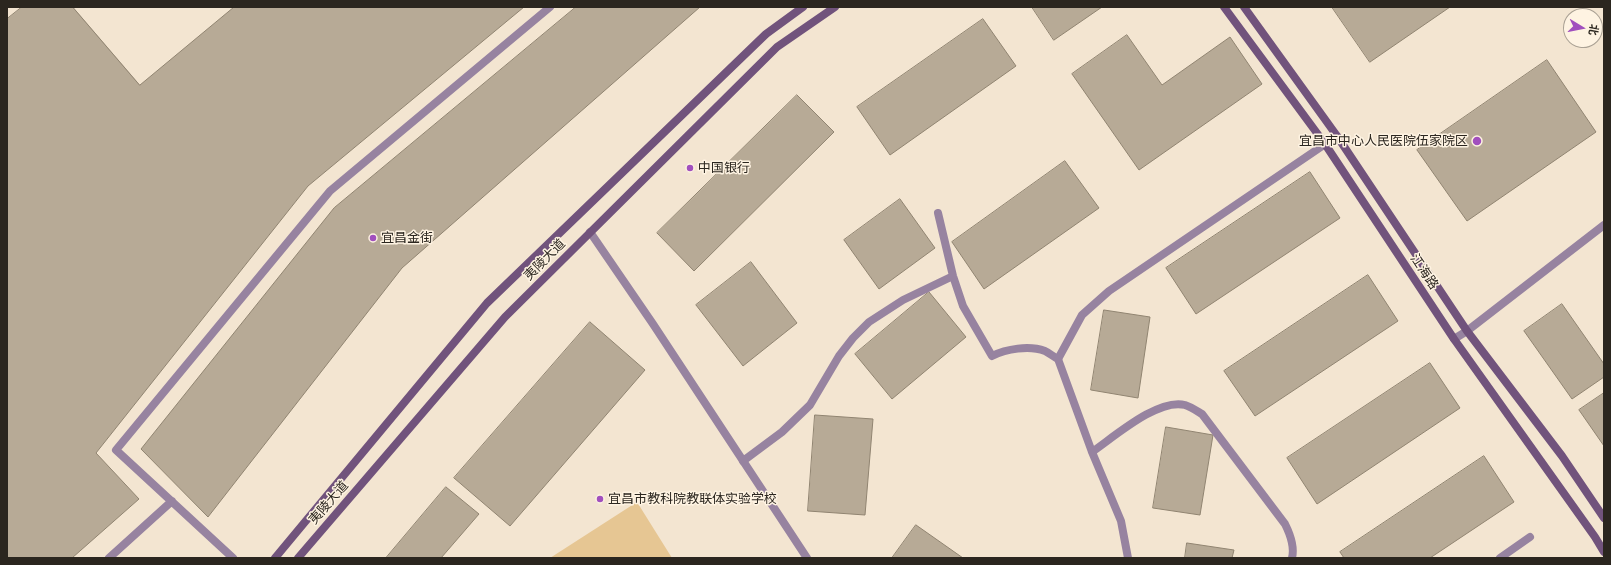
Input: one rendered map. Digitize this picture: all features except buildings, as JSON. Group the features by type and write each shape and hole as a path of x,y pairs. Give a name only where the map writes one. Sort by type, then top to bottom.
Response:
{"main road":[{"name":"夷陵大道","path":"275,558 487,303 766,34 803,7"},
{"name":"夷陵大道","path":"298,558 505,317 777,47 835,7"},
{"name":"江海路","path":"1224,7 1325,144 1454,339 1595,536 1604,552"},
{"name":"江海路","path":"1244,7 1337,136 1467,331 1562,456 1604,518"}],"street":[{"path":"233,558 116,450 330,191 550,7"},
{"path":"1058,359 1082,315 1109,291 1337,136"},
{"path":"938,213 953,276 963,306 992,356 999,353 1024,348 1044,351 1058,359 1092,452 1120,520 1128,558"},
{"path":"1454,339 1467,331 1604,225"},
{"path":"590,232 653,324 807,558"},
{"path":"743,461 782,432 810,405 839,356 853,338 869,322 904,300 953,276"},
{"path":"1092,452 1151,411 1166,405 1185,405 1202,414 1285,524 1290,535 1293,553 1292,558"},
{"path":"109,558 172,501"},
{"path":"1500,558 1530,537"}],"shaded area":[{"path":"637,502 672,558 550,558"}],"place":[{"name":"宜昌市中心人民医院伍家院区","path":"1477,141"},
{"name":"中国银行","path":"690,168"},
{"name":"宜昌金街","path":"373,238"},
{"name":"宜昌市教科院教联体实验学校","path":"600,499"}]}
